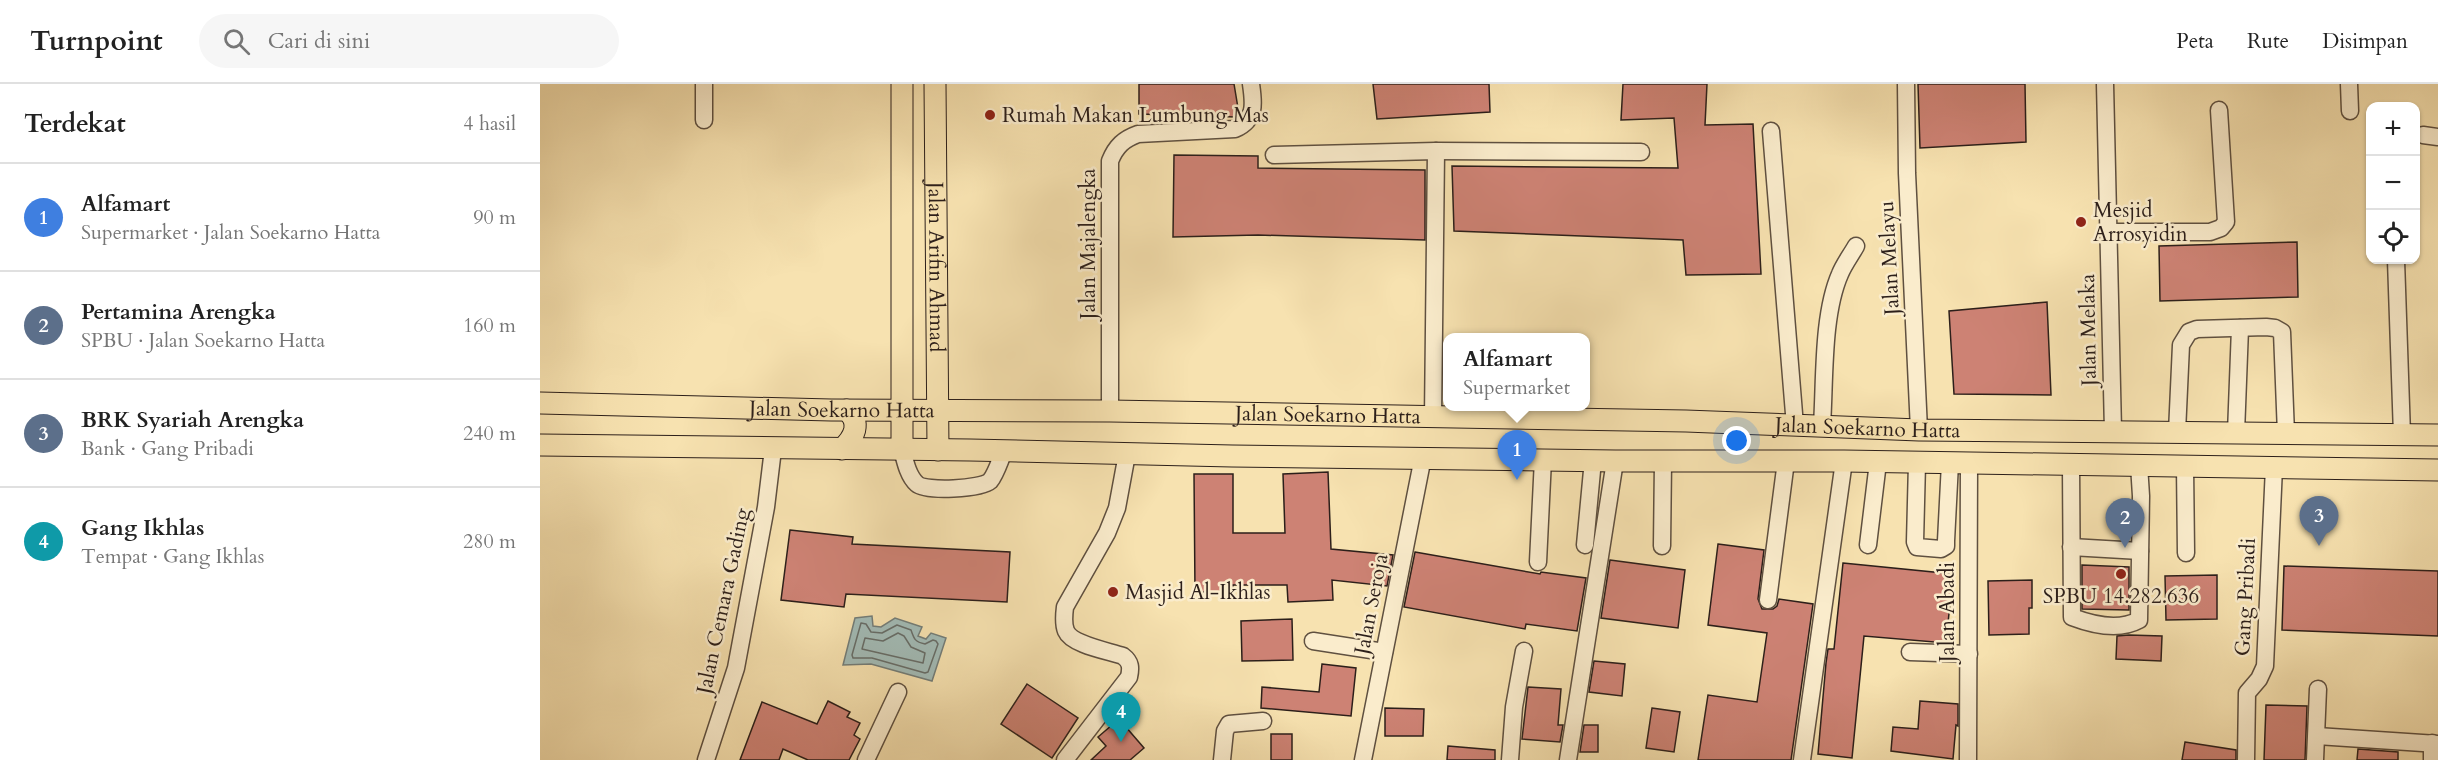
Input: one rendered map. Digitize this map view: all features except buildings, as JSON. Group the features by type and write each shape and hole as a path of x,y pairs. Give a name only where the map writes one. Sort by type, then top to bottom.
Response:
{"main road":[{"name":"Jalan Arifin Ahmad","path":"902,84 902,449"},
{"name":"Jalan Arifin Ahmad","path":"936,84 938,450"},
{"name":"Jalan Soekarno Hatta","path":"540,403 847,410 1110,411 1686,421 1919,430 2438,435"},
{"path":"843,449 853,439 855,432 854,421 847,410"},
{"path":"2356,435 2357,469"},
{"name":"Jalan Soekarno Hatta","path":"540,445 1615,461 1844,461 2438,470"}],"street":[{"path":"704,84 704,120"},
{"name":"Jalan Majalengka","path":"1110,411 1110,161 1114,151 1125,139 1138,134 1234,129 1244,125 1252,112 1254,103 1251,84"},
{"name":"Jalan Melayu","path":"1906,84 1919,430"},
{"name":"Jalan Melaka","path":"2105,84 2113,431"},
{"path":"2349,84 2349,111"},
{"path":"2109,232 2210,232 2221,228 2226,222 2219,110"},
{"path":"1771,130 1795,426"},
{"path":"1433,418 1436,151"},
{"path":"1274,155 1436,151 1641,152"},
{"path":"1822,425 1828,323 1833,296 1840,273 1856,246"},
{"path":"2396,264 2402,435"},
{"path":"2236,432 2240,328"},
{"path":"2177,432 2181,345 2189,332 2197,329 2275,328 2282,332 2286,434"},
{"name":"Jalan Cemara Gading","path":"706,760 736,668 766,507 773,449"},
{"path":"902,449 909,472 916,483 924,489 981,487 991,480 1004,451"},
{"path":"1065,760 1129,677 1131,671 1131,665 1123,656 1074,641 1066,632 1064,620 1065,607 1107,533 1117,508 1128,454"},
{"name":"Jalan Seroja","path":"1363,760 1423,457"},
{"path":"1538,562 1543,459"},
{"path":"1585,545 1593,460"},
{"path":"1568,760 1615,461"},
{"path":"1662,546 1663,461"},
{"path":"1768,600 1786,461"},
{"path":"1802,760 1844,461"},
{"path":"1868,545 1878,462"},
{"path":"1917,463 1915,542 1921,549 1941,549 1946,541 1960,463"},
{"name":"Jalan Abadi","path":"1960,463 1969,654 1968,760"},
{"path":"2071,465 2072,617 2093,625 2131,625 2139,620 2139,465"},
{"path":"2185,466 2186,553"},
{"name":"Gang Pribadi","path":"2246,760 2247,693 2259,679 2265,666 2274,467"},
{"path":"2071,547 2140,551"},
{"path":"1313,641 1384,652"},
{"path":"1510,760 1514,707 1524,651"},
{"path":"1910,652 1969,654"},
{"path":"2315,760 2318,689"},
{"path":"866,760 898,692"},
{"path":"1222,760 1225,731 1229,724 1263,721"},
{"path":"2317,736 2435,743 2432,760"}],"water":[{"path":"872,616 873,626 881,627 895,618 922,627 918,636 926,639 931,633 946,638 932,681 871,664 843,665 855,618"}],"place":[{"name":"Rumah Makan Lumbung Mas","path":"990,115"},
{"name":"Mesjid Arrosyidin","path":"2081,222"},
{"name":"Alfamart","path":"1517,480"},
{"name":"BRK Syariah Arengka","path":"2319,546"},
{"name":"Pertamina Arengka","path":"2125,548"},
{"name":"SPBU 14.282.636","path":"2121,574"},
{"name":"Masjid Al-Ikhlas","path":"1113,592"},
{"name":"Gang Ikhlas","path":"1121,742"}]}
